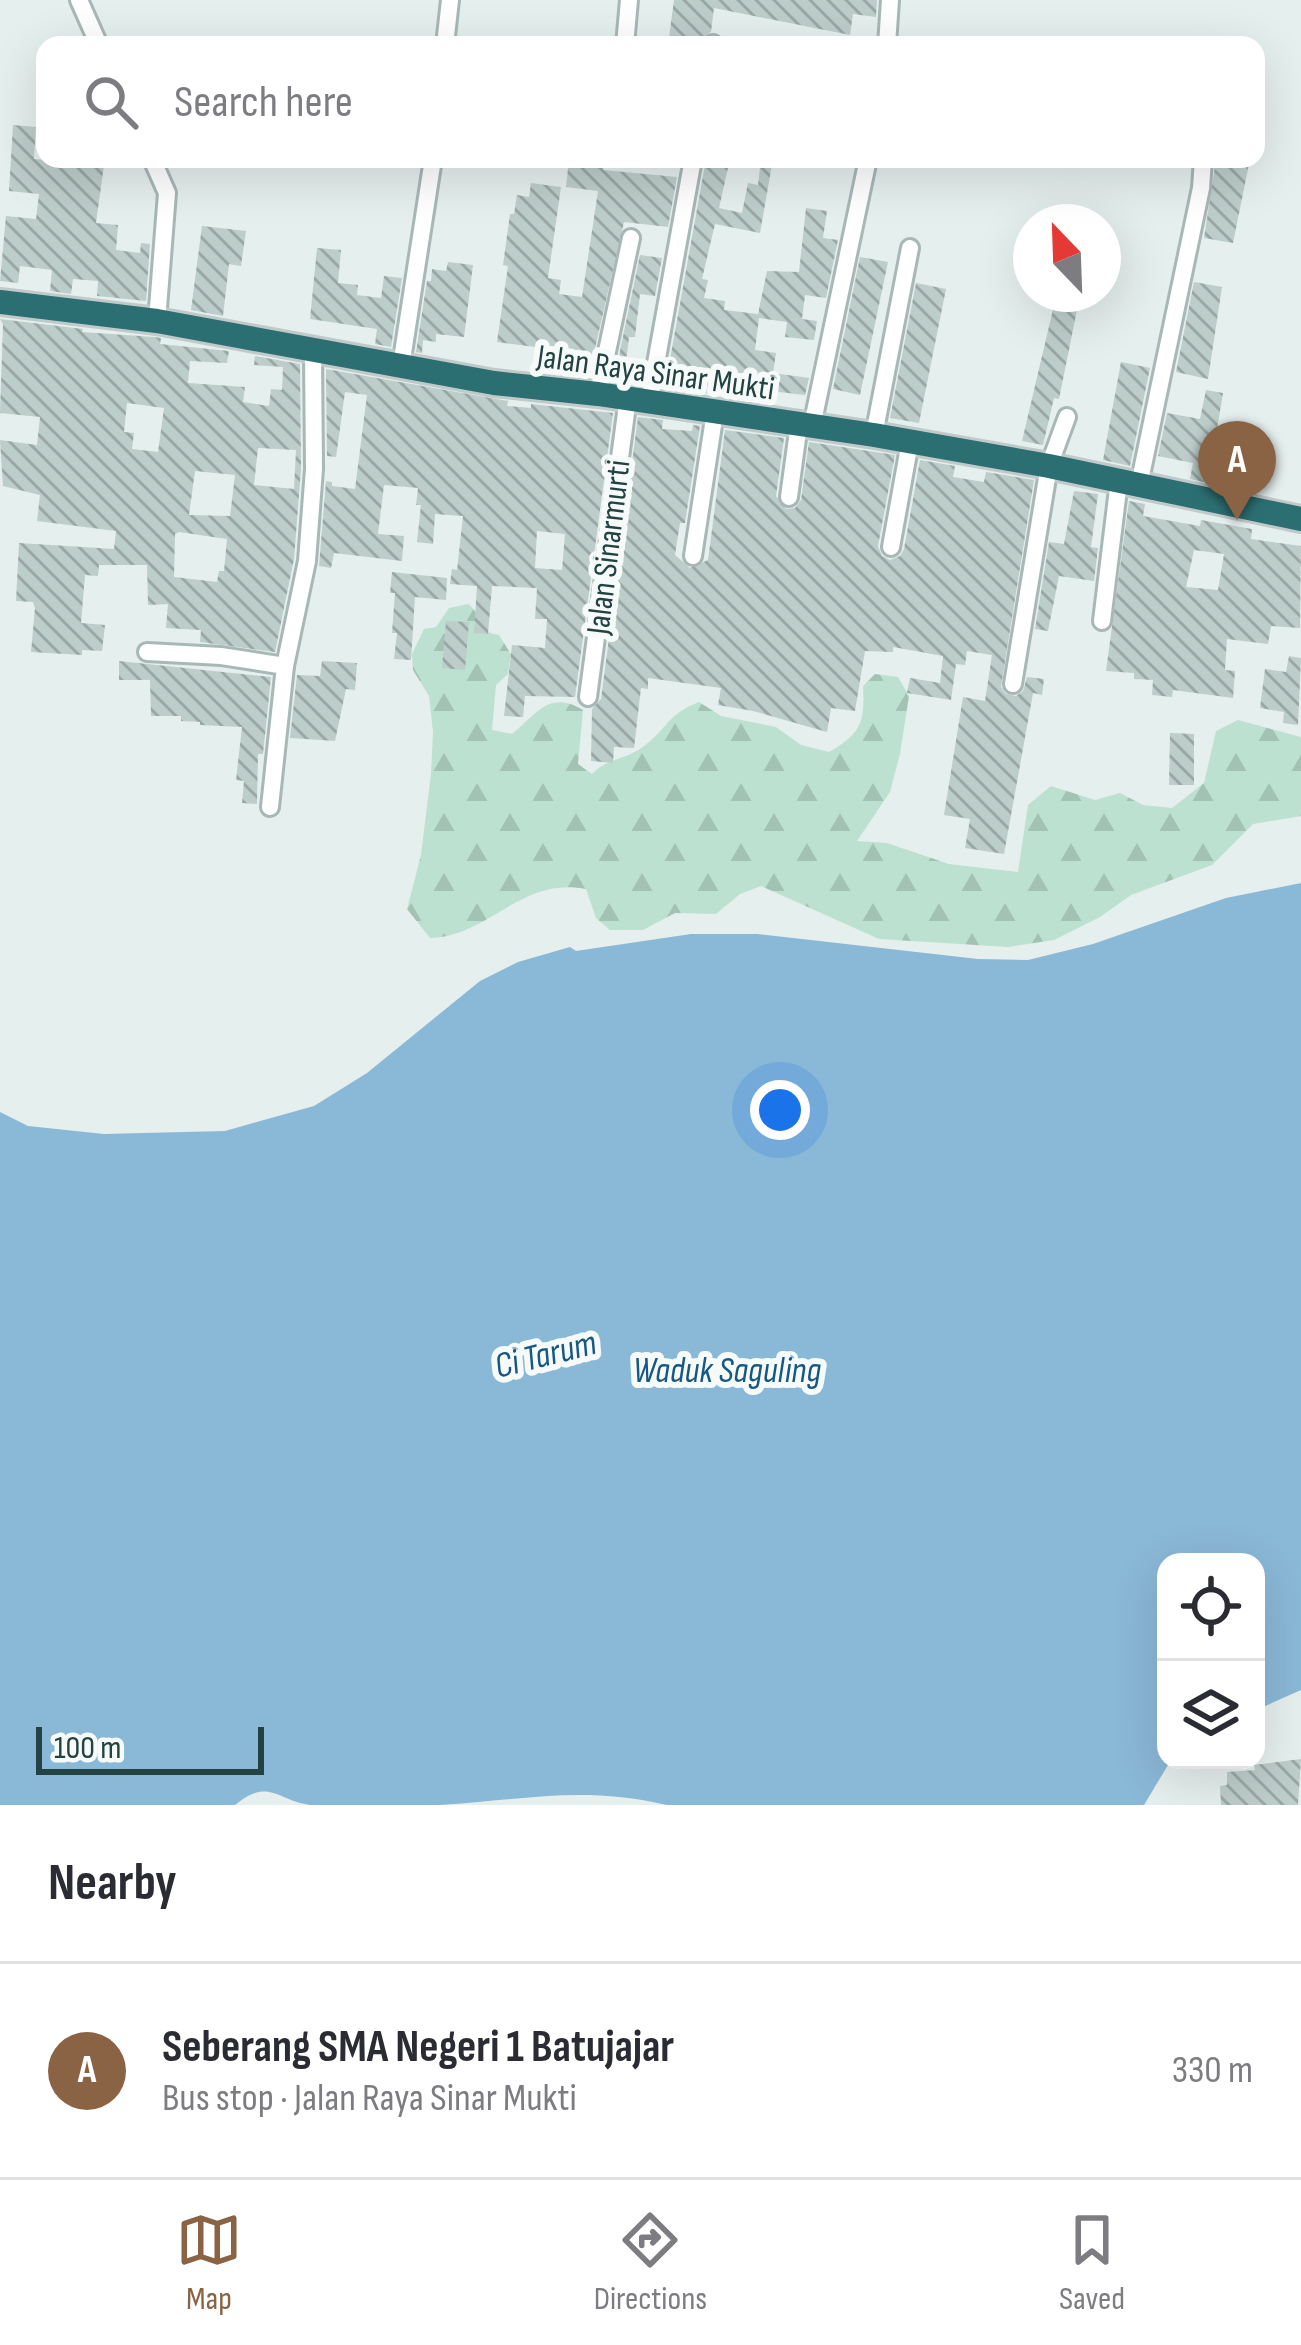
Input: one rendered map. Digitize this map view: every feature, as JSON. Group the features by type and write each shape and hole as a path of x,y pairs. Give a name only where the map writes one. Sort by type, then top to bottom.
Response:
{"highway":[{"name":"Jalan Raya Sinar Mukti","path":"0,302 157,321 494,383 874,435 1301,519"}],"street":[{"path":"79,0 96,36"},
{"path":"446,36 450,0"},
{"path":"626,36 629,0"},
{"path":"888,36 890,0"},
{"path":"156,168 167,193 157,321"},
{"path":"401,366 432,168"},
{"name":"Jalan Sinarmurti","path":"588,697 639,400 691,168"},
{"path":"789,497 866,168"},
{"path":"1102,620 1202,168"},
{"path":"598,394 631,238"},
{"path":"874,435 910,248"},
{"path":"269,806 285,667 307,561 314,469 314,352"},
{"path":"693,556 715,412"},
{"path":"1012,684 1048,466 1067,417"},
{"path":"891,547 910,442"},
{"path":"146,652 221,656 285,667"}],"green space":[{"path":"469,604 479,616 478,630 499,635 511,654 508,674 496,685 492,730 512,734 544,707 571,704 583,710 578,764 592,774 638,750 674,717 699,702 721,716 776,727 801,745 829,752 859,726 863,686 875,674 898,677 909,696 890,792 857,841 887,843 949,864 1018,872 1028,805 1051,786 1095,800 1120,793 1143,805 1172,808 1204,783 1216,731 1238,720 1301,737 1301,816 1253,824 1212,865 1131,895 1054,940 1008,947 879,939 761,886 740,894 716,914 675,913 643,930 610,930 596,918 586,889 563,887 524,898 471,928 430,938 407,909 421,855 433,732 429,696 413,670 412,654 424,629 436,627 449,608"}],"water":[{"name":"Waduk Saguling","path":"1301,883 1301,1690 1265,1706 1265,1553 1157,1553 1157,1769 1166,1769 1144,1805 667,1805 580,1795 439,1805 310,1805 265,1792 235,1805 0,1805 0,1112 28,1126 104,1134 225,1131 314,1106 367,1073 480,981 518,962 570,947 576,951 691,934 757,934 978,959 1028,960 1093,944 1226,898"}],"building":[{"path":"674,0 877,0 876,17 853,14 850,35 714,8 711,32 705,36 669,36"},
{"path":"13,125 36,127 36,168 104,168 96,223 118,225 116,250 140,253 141,243 150,244 146,301 97,296 98,281 73,279 71,294 50,291 52,270 20,266 18,283 0,281 6,216 36,219 39,194 9,191"},
{"path":"568,168 677,177 668,227 624,222 593,357 566,354 564,371 550,369 552,349 497,342 510,214 514,214 517,195 529,197 531,183 561,187 548,278 561,280 559,294 582,297 598,191 566,187"},
{"path":"704,168 728,168 719,208 742,213 748,183 758,185 760,168 771,168 760,233 715,224 702,279 708,280 704,298 725,301 724,310 758,314 767,271 799,272 806,208 827,211 823,238 838,240 826,298 805,295 802,319 817,321 814,340 785,337 787,322 759,318 755,350 776,353 773,373 809,378 805,395 771,391 769,403 750,400 750,396 695,392 697,383 667,376"},
{"path":"1215,168 1248,168 1233,243 1204,238"},
{"path":"202,226 246,231 241,266 229,264 223,316 191,310"},
{"path":"317,248 341,250 338,283 358,285 357,295 381,298 384,276 402,278 391,347 375,344 377,329 310,319"},
{"path":"640,255 662,258 655,296 640,294 625,371 616,370"},
{"path":"860,257 888,262 860,395 833,389"},
{"path":"448,262 473,265 464,337 436,334 436,342 423,340 422,353 416,352 427,281 431,281 432,269 446,271"},
{"path":"1194,282 1222,287 1208,379 1176,372"},
{"path":"916,283 946,289 919,423 890,418"},
{"path":"1052,312 1077,312 1059,399 1054,398 1043,445 1022,441"},
{"path":"0,319 229,351 227,363 190,361 188,383 245,387 243,402 269,406 271,389 282,390 283,367 254,365 255,356 300,364 301,469 294,559 275,652 200,642 201,630 166,628 168,604 148,605 147,565 99,565 98,576 85,575 81,623 105,625 102,651 82,650 82,655 31,652 35,608 33,602 16,601 19,543 114,549 116,531 37,521 40,495 3,486 0,440 37,445 40,417 0,413","holes":["127,403 164,408 158,452 132,449 134,433 124,432","258,448 296,450 294,489 254,485","195,471 235,475 230,516 189,515","175,534 227,539 224,571 219,571 217,582 174,577"]},
{"path":"1121,362 1150,368 1130,466 1103,460"},
{"path":"326,369 508,401 507,406 613,413 575,697 525,696 523,717 504,716 512,645 545,648 547,619 535,619 537,588 492,586 488,634 474,633 477,586 450,584 452,569 457,570 463,516 435,514 433,544 417,542 418,488 384,485 378,534 404,536 402,561 334,553 331,568 319,566 326,481 355,489 367,395 345,392 336,457 327,456","holes":["537,531 565,534 562,570 535,568"]},
{"path":"1206,390 1223,393 1208,483 1190,479 1193,463 1158,456 1167,413 1200,419"},
{"path":"638,417 663,420 662,429 692,431 693,425 700,426 685,523 680,523 675,555 690,568 708,560 725,430 784,438 776,496 786,509 795,508 801,500 809,442 895,455 878,546 890,560 904,549 920,460 955,466 953,477 984,482 986,472 1034,480 1001,687 1016,696 1027,677 1044,679 1042,695 1033,693 1004,854 965,848 970,819 944,815 963,697 985,701 992,655 967,651 965,665 956,664 951,700 907,693 910,678 940,683 943,656 893,647 893,652 865,651 855,711 831,708 827,732 718,705 721,688 648,678 648,689 641,688 634,748 614,747 613,763 591,761 592,709 601,699"},
{"path":"1074,491 1098,494 1091,547 1098,548 1094,581 1059,576 1048,631 1035,629 1049,542 1064,544"},
{"path":"1129,501 1145,504 1143,516 1252,529 1251,539 1301,546 1300,628 1271,626 1268,644 1227,639 1225,670 1235,671 1233,698 1173,690 1172,697 1152,695 1153,680 1106,671","holes":["1194,550 1224,554 1218,590 1186,587"]},
{"path":"392,572 447,578 446,600 415,597 411,660 394,659"},
{"path":"446,621 469,622 465,670 442,668"},
{"path":"1289,656 1301,658 1298,725 1283,723 1284,712 1260,708 1265,669 1286,672"},
{"path":"119,661 271,677 263,754 258,754 257,804 242,803 244,781 236,780 242,727 200,725 181,721 181,716 151,716 150,680 119,680"},
{"path":"322,661 357,663 355,690 346,689 335,741 290,738 297,675 320,676"},
{"path":"1170,733 1194,734 1194,785 1169,785"},
{"path":"1301,1759 1298,1805 1221,1805 1220,1786 1227,1785 1227,1772 1265,1769 1265,1764"}],"place":[{"name":"Seberang SMA Negeri 1 Batujajar","path":"1237,520"}],"water label":[{"name":"Ci Tarum","path":"545,1353"}]}
